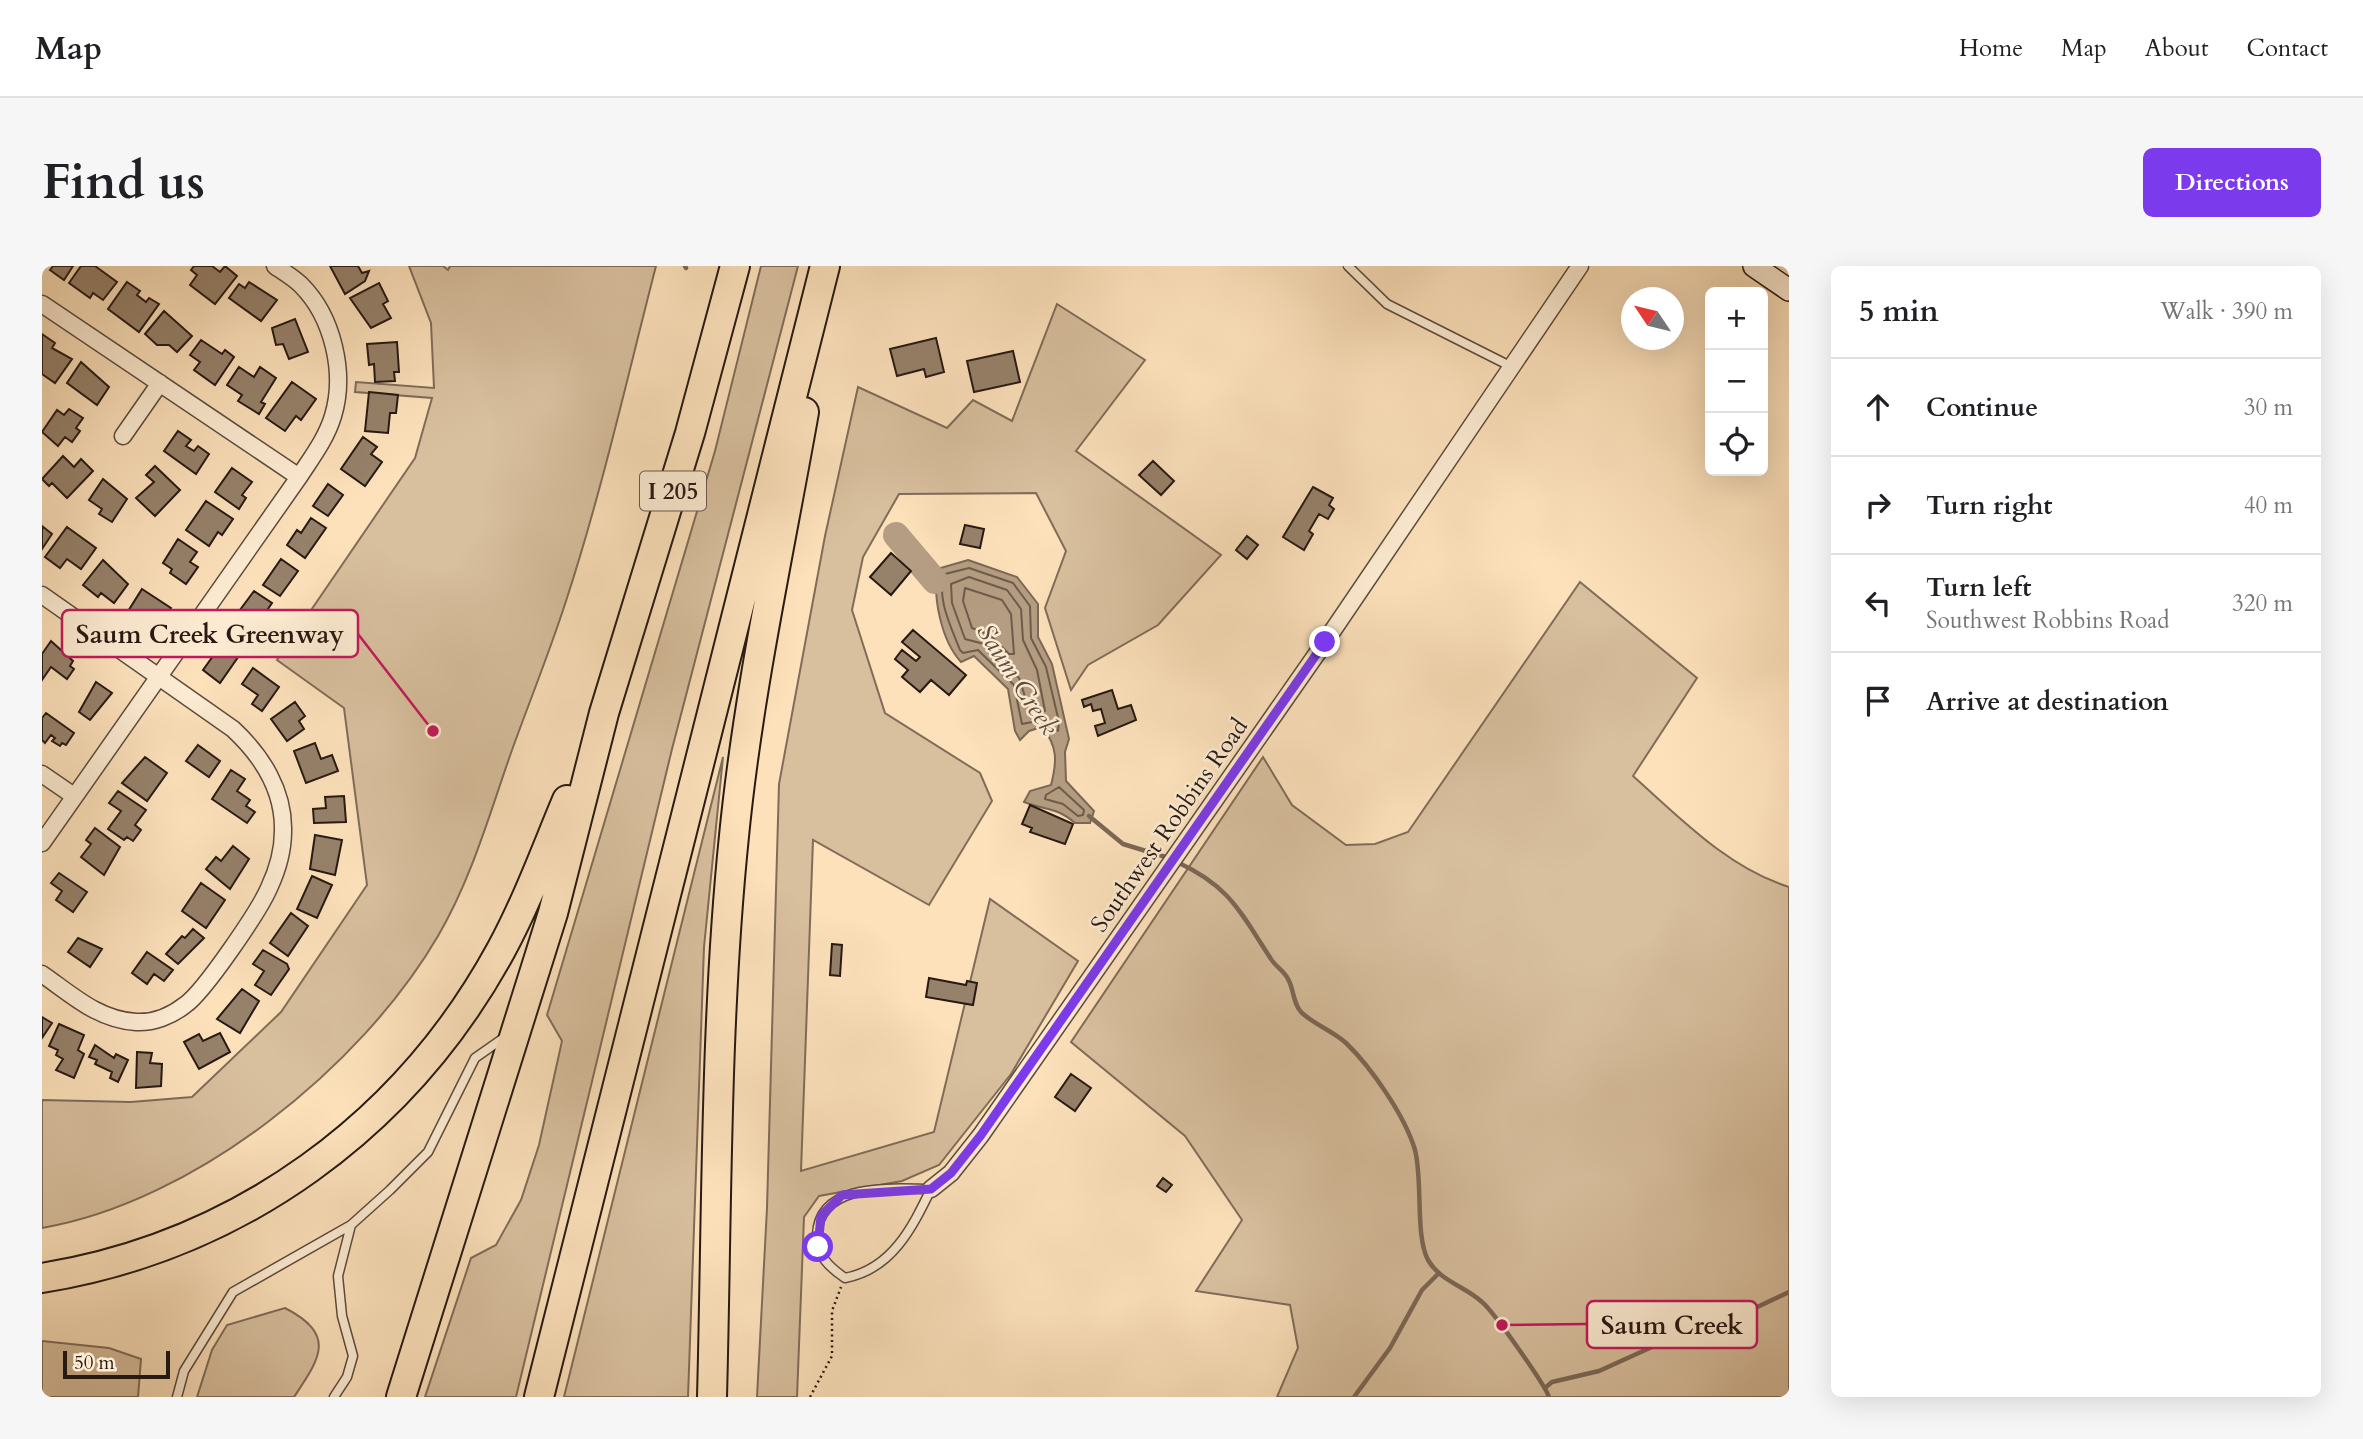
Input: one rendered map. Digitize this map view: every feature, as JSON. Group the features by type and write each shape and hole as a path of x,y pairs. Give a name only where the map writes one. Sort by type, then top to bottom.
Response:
{"highway":[{"name":"I 205","path":"604,713 690,433 735,266"},
{"path":"539,1397 827,266"},
{"path":"712,1397 727,930 734,837 744,746 827,266"},
{"path":"401,1397 553,913 604,713"},
{"path":"42,1278 125,1261 219,1224 299,1177 373,1118 413,1077 443,1040 501,950 604,713"}],"main road":[{"path":"1754,266 1789,290"}],"street":[{"path":"42,843 299,477 323,441 334,415 339,384 334,344 319,308 301,284 275,266"},
{"name":"Southwest Robbins Road","path":"931,1189 951,1173 981,1135 1580,266"},
{"path":"42,304 299,477"},
{"path":"123,436 160,383"},
{"path":"42,595 233,729 249,744 272,779 279,796 283,832 269,889 197,995 163,1017 136,1022 106,1016 42,974"},
{"path":"42,774 74,796"}],"lane":[{"path":"1348,266 1387,304 1512,367"},
{"path":"177,1397 184,1371 233,1292 351,1225 428,1152 449,1103 480,1051 516,1030"},
{"path":"845,1278 829,1268 818,1247 821,1216 829,1204 842,1195 931,1189"},
{"name":"Southwest Robbins Road","path":"845,1278 864,1274 886,1259 915,1222 931,1189"},
{"path":"334,1397 347,1377 353,1356 342,1316 338,1276 351,1225"}],"path":[{"path":"810,1397 832,1356 832,1311 845,1278"}],"shaded area":[{"path":"409,266 443,266 448,270 450,266 656,266 579,560 471,868 438,936 405,985 365,1034 319,1080 268,1122 214,1159 157,1190 99,1213 42,1228 42,1100 131,1102 192,1097 281,1012 367,885 344,708 277,660 415,458 432,398 355,392 356,382 434,388 431,323"},
{"path":"761,266 798,266 672,749 516,1397 425,1397 471,1258 496,1245 521,1200 539,1145 562,1041 547,1015 715,451"},
{"path":"1057,304 1145,360 1076,451 1221,555 1158,625 1088,665 1071,690 1045,608 1066,551 1036,493 899,494 863,557 852,610 885,713 980,773 992,801 929,905 813,840 801,1171 934,1132 990,899 1078,961 1011,1074 939,1165 902,1181 819,1196 804,1217 797,1397 757,1397 767,1208 779,784 825,536 858,387 947,428 973,400 1012,421"},
{"path":"1580,582 1697,678 1633,776 1725,855 1745,868 1789,887 1789,1397 1277,1397 1298,1348 1290,1305 1196,1291 1242,1220 1185,1136 1071,1042 1263,757 1292,805 1346,845 1375,844 1408,832"},
{"path":"723,757 704,947 688,1397 564,1397"},
{"path":"285,1308 312,1328 318,1338 316,1359 294,1397 197,1397 212,1350 227,1325"},
{"path":"42,1341 109,1348 141,1359 138,1397 42,1397"}],"water":[{"path":"968,560 1017,577 1038,604 1038,637 1052,664 1069,739 1065,752 1066,781 1094,811 1090,823 1075,823 1056,811 1024,802 1030,791 1051,785 1055,762 1051,741 1042,727 1029,731 1020,740 1015,731 1008,689 974,656 961,662 948,642 936,593 937,569"}],"building":[{"path":"53,266 73,266 64,280 50,270"},
{"path":"81,266 95,266 117,282 103,300 93,293 90,298 69,283"},
{"path":"194,266 212,266 220,272 225,266 237,276 215,304 190,285 197,275 191,270"},
{"path":"330,266 358,266 362,273 369,271 365,281 345,294"},
{"path":"127,282 140,291 137,295 146,302 149,298 159,304 139,332 108,309"},
{"path":"249,282 277,300 261,321 229,298 239,284 245,288"},
{"path":"379,283 388,301 383,304 391,318 371,328 350,298"},
{"path":"164,311 192,336 177,352 169,345 157,345 145,334"},
{"path":"295,319 308,352 289,359 283,344 276,345 272,328"},
{"path":"42,334 55,343 52,348 72,359 55,383 42,374"},
{"path":"936,338 944,372 926,377 924,369 897,376 890,349"},
{"path":"201,340 222,354 225,350 234,357 215,385 194,370 200,362 190,355"},
{"path":"397,342 399,372 394,372 395,381 375,382 374,364 369,365 367,344"},
{"path":"1013,351 1020,382 974,392 967,361"},
{"path":"81,362 109,387 97,405 67,383"},
{"path":"239,367 254,377 260,367 276,378 261,402 265,404 259,414 238,401 242,395 227,385"},
{"path":"292,382 316,399 301,420 296,416 285,431 266,418"},
{"path":"369,392 398,395 396,413 390,413 388,433 365,431"},
{"path":"69,409 83,418 76,428 80,431 72,442 65,437 58,446 42,432 57,410 64,415"},
{"path":"178,431 191,440 186,446 194,451 198,446 209,454 196,474 164,451"},
{"path":"363,437 377,447 371,454 382,462 365,486 341,469"},
{"path":"63,456 74,467 81,459 93,471 67,498 52,483 49,486 42,479"},
{"path":"1153,461 1174,481 1161,495 1139,475"},
{"path":"155,466 180,490 155,516 136,498 154,482 146,475"},
{"path":"232,468 252,482 242,495 246,498 239,509 215,492"},
{"path":"103,479 127,499 112,522 99,514 102,509 89,500"},
{"path":"328,484 343,495 328,516 313,506"},
{"path":"1313,487 1333,498 1329,505 1334,509 1328,519 1319,514 1309,531 1313,534 1304,550 1283,537"},
{"path":"206,501 233,519 222,535 218,532 209,546 186,530"},
{"path":"311,518 326,528 305,558 287,545 297,530 301,533"},
{"path":"965,525 984,529 980,548 960,544"},
{"path":"42,526 52,534 42,549"},
{"path":"67,527 96,548 81,569 67,559 60,568 45,557"},
{"path":"1247,536 1258,545 1247,559 1236,550"},
{"path":"178,539 197,552 190,562 198,567 186,584 170,573 172,569 163,563"},
{"path":"891,553 911,571 891,595 870,577"},
{"path":"281,559 298,571 280,596 263,585"},
{"path":"103,560 128,584 114,603 101,593 98,597 83,585"},
{"path":"142,589 171,608 154,635 125,616"},
{"path":"254,591 272,603 253,631 234,618"},
{"path":"913,630 966,675 949,695 931,680 920,692 902,677 908,670 895,659 902,650 916,661 920,657 902,642"},
{"path":"226,638 243,650 220,683 203,670"},
{"path":"51,641 73,661 70,666 74,669 67,679 51,667 42,680 42,654"},
{"path":"253,668 279,687 262,711 252,704 258,695 242,684"},
{"path":"96,682 112,693 90,720 79,712"},
{"path":"1112,690 1118,709 1131,705 1136,720 1098,736 1095,726 1105,723 1101,709 1093,711 1091,704 1084,707 1082,700"},
{"path":"295,702 305,716 299,721 304,729 287,741 271,719"},
{"path":"46,713 74,733 66,745 62,743 60,746 52,741 55,738 51,735 45,743 42,740 42,718"},
{"path":"315,743 321,759 332,755 338,771 306,783 294,751"},
{"path":"198,745 220,761 209,777 186,761"},
{"path":"145,757 167,773 147,801 122,783"},
{"path":"231,770 245,779 237,791 250,800 246,806 255,812 247,823 212,799"},
{"path":"118,791 146,810 135,825 141,830 133,841 127,837 124,840 108,829 121,811 109,803"},
{"path":"344,796 346,822 314,823 313,809 326,808 325,797"},
{"path":"1030,805 1073,824 1065,844 1030,832 1032,828 1022,824"},
{"path":"95,828 120,847 104,875 81,857 91,844 86,840"},
{"path":"315,835 342,840 335,875 310,869"},
{"path":"233,846 249,859 230,889 206,869 216,857 221,861"},
{"path":"59,873 87,892 73,912 56,900 62,891 51,883"},
{"path":"312,876 332,885 317,918 297,909"},
{"path":"201,883 225,900 206,928 182,911"},
{"path":"291,913 308,926 288,956 270,943"},
{"path":"193,929 204,938 178,964 166,954 182,936 185,938"},
{"path":"78,938 102,949 90,967 68,952"},
{"path":"832,944 842,945 840,976 830,975"},
{"path":"263,950 287,964 289,969 271,995 255,985 264,971 253,964"},
{"path":"147,952 173,970 164,981 154,974 147,984 132,973"},
{"path":"929,978 966,985 967,981 977,983 973,1005 926,997"},
{"path":"242,989 259,1001 240,1033 217,1019"},
{"path":"42,1017 52,1023 42,1038"},
{"path":"59,1024 84,1035 78,1050 84,1054 74,1078 56,1070 63,1059 56,1055 58,1050 49,1046"},
{"path":"220,1033 230,1052 199,1069 184,1042 199,1034 203,1041"},
{"path":"95,1045 114,1058 116,1054 128,1060 118,1082 110,1078 112,1072 95,1064 97,1060 89,1057"},
{"path":"137,1052 152,1053 150,1063 162,1064 161,1086 136,1088"},
{"path":"1071,1074 1091,1088 1075,1111 1055,1097"},
{"path":"1163,1178 1172,1185 1166,1192 1157,1186"}],"waterway":[{"name":"Saum Creek","path":"896,535 935,581"},
{"name":"Saum Creek","path":"1089,816 1123,844 1169,858"},
{"name":"Saum Creek","path":"1177,862 1210,881 1233,902 1273,962 1286,976 1299,1010 1346,1043 1376,1078 1404,1122 1415,1150 1419,1177 1420,1223 1428,1260 1446,1279 1488,1308 1529,1364 1549,1397"},
{"name":"Saum Creek","path":"1354,1397 1390,1348 1422,1290 1438,1274"},
{"path":"1546,1387 1552,1382 1599,1371 1663,1342 1734,1318 1789,1292"}],"place":[{"name":"Saum Creek Greenway","path":"433,731"},
{"name":"Saum Creek","path":"1502,1325"}],"route":[{"path":"818,1247 817,1231 821,1216 829,1204 842,1195 931,1189 951,1173 981,1135 1325,642"}]}
